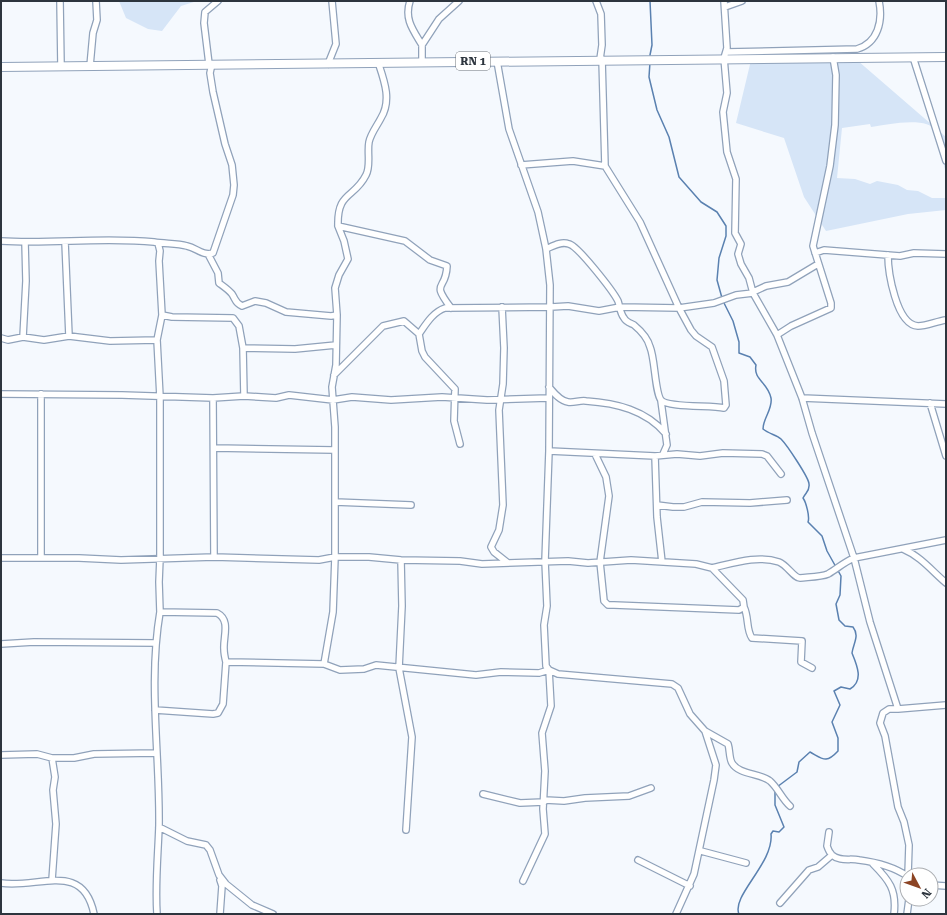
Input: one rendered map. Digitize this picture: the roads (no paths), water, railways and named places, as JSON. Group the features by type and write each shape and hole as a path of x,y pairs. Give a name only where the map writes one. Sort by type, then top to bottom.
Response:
{"main road":[{"name":"RN 1","path":"1,67 328,64 725,55 946,57"}],"street":[{"path":"60,1 61,66"},
{"path":"90,66 93,33 96,20 96,1"},
{"path":"208,254 215,251 233,195 234,185 232,165 225,144 213,92 204,23 205,12 218,1"},
{"path":"328,64 336,44 332,1"},
{"path":"410,1 408,17 410,28 422,44"},
{"path":"422,61 422,44 439,20 459,1"},
{"path":"596,1 601,14 601,93 605,166 640,222 679,308 696,336 712,347 724,382 726,405 724,408 701,405 669,404 661,401"},
{"path":"742,1 725,4 727,93 723,112 727,152 736,179 735,233 741,244 738,254 741,264 749,278 753,292 777,335 802,398 812,434 854,558 870,622 898,709"},
{"path":"725,55 857,49 865,47 880,27 881,10 879,1"},
{"path":"777,335 790,326 831,308 831,303 813,246 826,186 835,124 836,75 833,57"},
{"path":"913,57 946,161"},
{"path":"497,61 509,129 538,212 546,249 551,307 548,398 549,451 545,562 547,606 544,625 544,643 546,666 549,670 551,706 542,733 545,771 545,834 523,881"},
{"path":"324,664 333,612 335,557 332,387 337,315 335,288 339,275 348,259 344,241 338,226 338,212 346,195 362,182 367,173 367,157 370,139 386,109 388,101 378,62"},
{"path":"521,165 573,161 605,166"},
{"path":"338,226 405,241 430,260 445,264 447,266 447,271 439,289 440,294 451,308"},
{"path":"1,241 138,241 189,246 208,254 218,273 219,283 233,295 234,300 238,304 242,306 255,300 286,312 331,316 337,315"},
{"path":"23,337 26,281 25,242"},
{"path":"65,242 69,336"},
{"path":"157,914 159,827 155,710 155,643 160,612 160,397 157,340 162,315 159,261 160,251 158,243"},
{"path":"546,249 564,243 571,244 594,269 618,301 626,321 634,326 649,342 654,362 666,434 667,445 663,454"},
{"path":"815,253 824,250 900,256 914,253 946,254"},
{"path":"888,255 888,269 891,284 898,306 905,318 913,325 919,326 946,320"},
{"path":"419,334 439,310 451,308 568,306 600,311 620,307 679,308 714,303 736,295 753,292 766,286 788,282 818,264"},
{"path":"502,307 504,348 499,410 503,505 499,530 491,546 494,552 508,564"},
{"path":"162,315 172,317 233,318 239,326 243,348 244,396"},
{"path":"334,375 386,324 404,321 419,334 422,351 425,357 434,365 438,372 454,389 456,398 454,421 460,444"},
{"path":"1,338 8,340 23,337 44,340 69,336 110,341 157,340"},
{"path":"243,348 295,349 336,345"},
{"path":"549,387 555,395 568,402 597,402 631,409 658,425 666,434"},
{"path":"1,394 122,394 160,397 213,398 244,396 276,398 289,395 333,400 352,397 391,400 442,396 456,398 500,399 548,398"},
{"path":"41,394 41,558"},
{"path":"213,398 214,557"},
{"path":"802,398 946,404"},
{"path":"930,403 946,456"},
{"path":"214,448 334,450"},
{"path":"549,451 655,456 663,454 700,456 723,453 762,454 767,456 773,462 781,474"},
{"path":"595,454 606,477 609,496 600,562 604,601 608,604 732,610 739,610 744,607"},
{"path":"655,456 657,505 662,562"},
{"path":"657,505 673,507 693,505 702,502 750,503 786,500"},
{"path":"335,502 411,505"},
{"path":"1,558 121,560 214,557 318,560 335,557 369,556 401,560 460,561 482,564 631,560 696,564 712,568 760,559 783,564 787,566 795,576 800,578 826,575 843,563 854,558 946,540"},
{"path":"903,549 919,557 923,563 946,583"},
{"path":"401,560 402,606 399,668 412,737 406,830"},
{"path":"712,568 743,600 744,607 748,614 748,629 752,638 802,640 801,662 812,668"},
{"path":"155,710 213,714 218,713 223,704 226,662 224,650 225,623 222,615 217,613 160,612"},
{"path":"1,644 34,642 155,643"},
{"path":"226,662 324,664 340,670 364,668 376,665 452,671 476,675 501,672 539,673 549,670 558,674 672,684 678,688 690,714 705,731 728,744 731,761 734,766 750,773 762,775 771,782 790,806"},
{"path":"908,867 909,845 904,822 898,807 885,736 880,722 883,713 889,709 946,705"},
{"path":"676,914 690,886 700,851 716,765 705,731"},
{"path":"1,755 37,754 52,758 74,758 94,754 156,753"},
{"path":"52,758 54,766 53,790 56,824 52,880"},
{"path":"483,794 520,804 544,801 628,796 652,788"},
{"path":"159,827 187,841 206,845 210,850 222,886 220,914"},
{"path":"829,832 827,846 832,854 845,860 857,859 899,871"},
{"path":"700,851 746,863"},
{"path":"780,903 809,870 818,867 832,854"},
{"path":"638,860 690,886"},
{"path":"872,863 892,884 895,906 894,914"},
{"path":"219,875 235,893 252,905 274,914"},
{"path":"1,883 9,884 52,880 65,881 80,886 89,897 94,914"}],"waterway":[{"path":"650,1 652,45 650,55"},
{"path":"650,62 649,77 657,110 669,137 679,177 701,202 717,212 726,226 726,236 719,258 717,280 722,298"},
{"path":"723,301 733,321 739,342 739,353 750,357 756,365 757,374 767,388 771,398 771,406 763,425 763,429 781,439 808,481 809,488 803,498 807,510 808,522 822,536 827,551 841,576 840,595 836,604 839,620 845,626 853,627 856,634 856,640 852,653 858,672 857,682 850,689 841,687 834,691 840,705 832,722 838,738 838,751 827,759 818,757 810,752 799,762 797,772 777,787"},
{"path":"739,914 738,907 741,898 766,856 770,845 771,834 773,831 779,832 784,827 775,805 775,791"}]}
